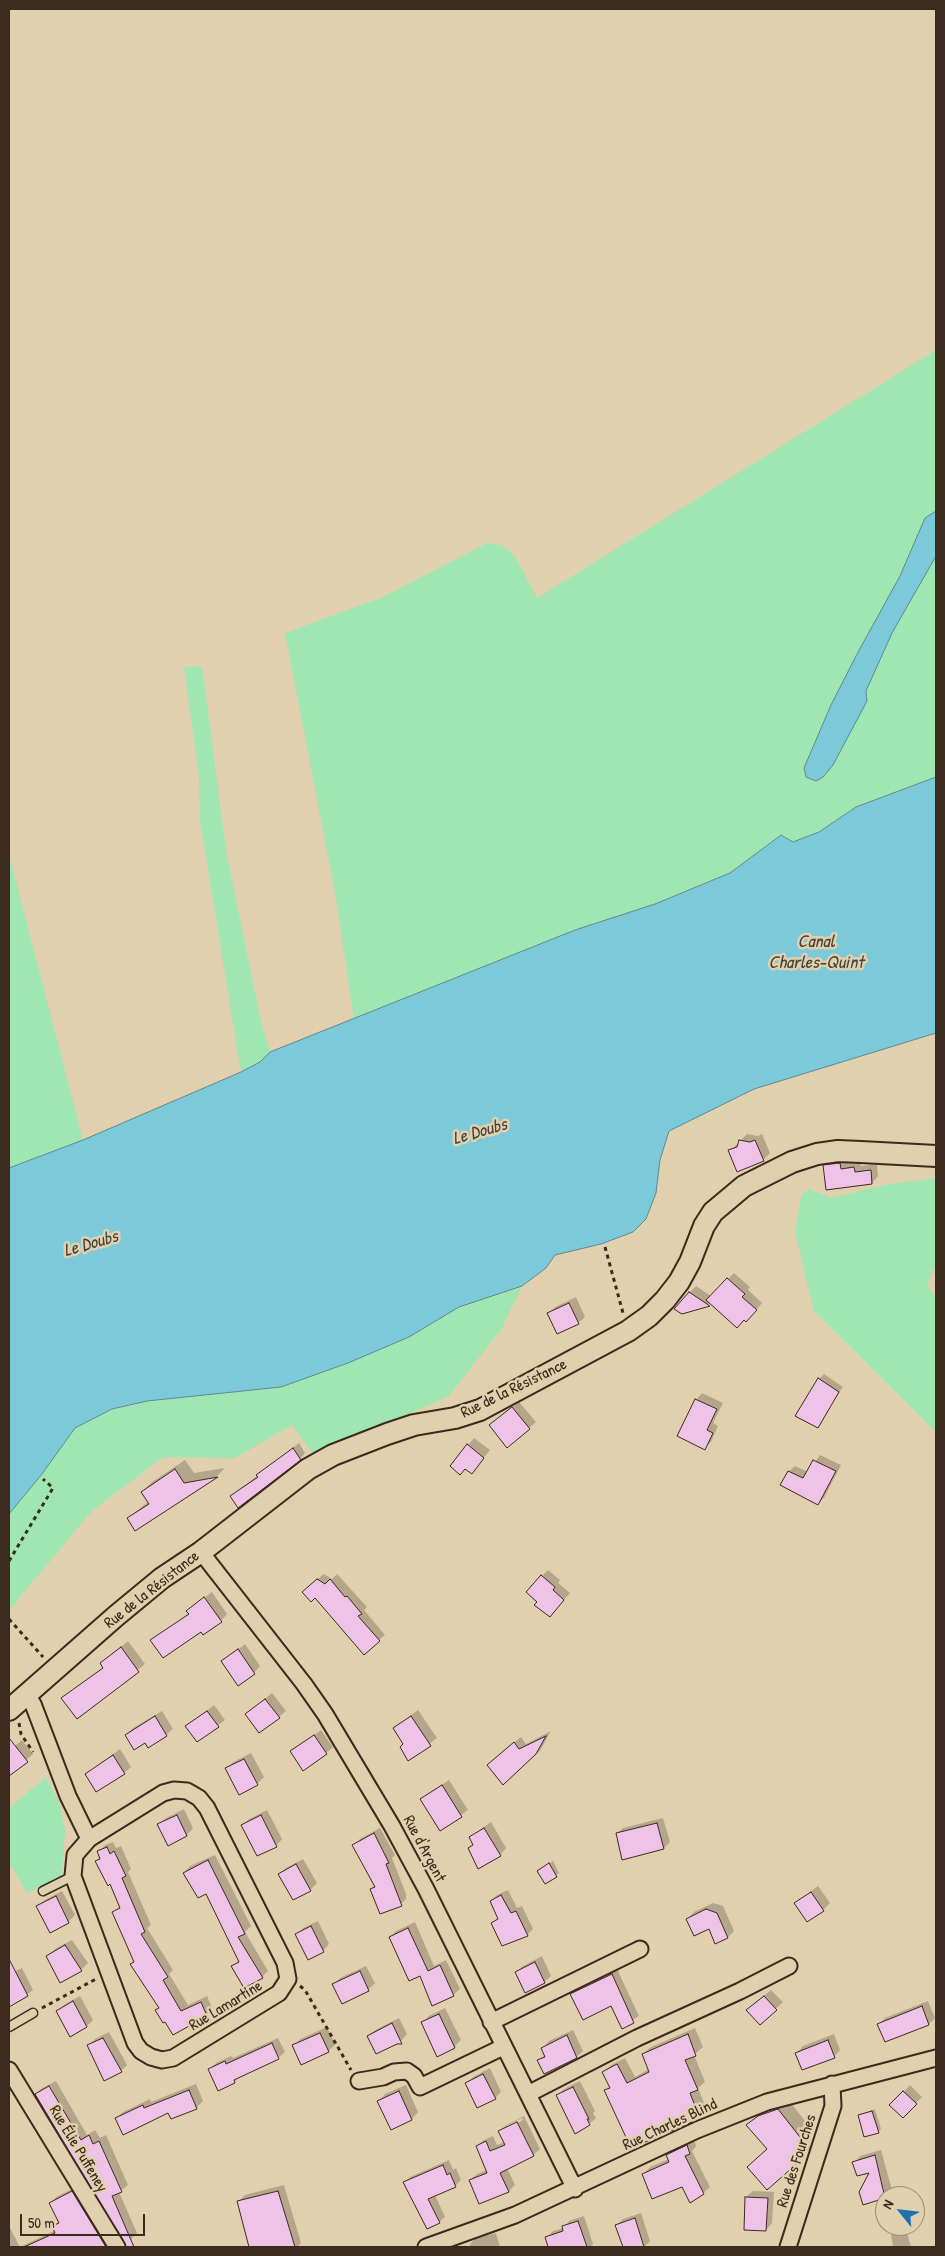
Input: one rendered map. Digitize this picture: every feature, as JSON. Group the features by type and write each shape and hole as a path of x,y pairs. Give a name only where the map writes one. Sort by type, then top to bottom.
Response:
{"street":[{"name":"Rue de la Résistance","path":"9,1710 162,1578 201,1552 308,1469 333,1455 387,1434 480,1410 628,1331 649,1316 665,1300 686,1268 704,1226 713,1212 744,1186 792,1162 817,1154 854,1151 936,1156"},
{"name":"Rue d'Argent","path":"201,1552 304,1684 349,1753 392,1826 426,1889 575,2189"},
{"path":"26,1695 33,1704 68,1796 89,1839"},
{"path":"73,1876 75,1855 89,1839 163,1793 174,1790 186,1791 199,1798 207,1808 285,1963 288,1979"},
{"name":"Rue Lamartine","path":"73,1876 135,2043 141,2051 151,2057 162,2060 173,2058 272,2000 288,1979"},
{"path":"491,2022 640,1949"},
{"path":"528,2094 637,2038 740,1991 789,1966"},
{"path":"359,2081 383,2077 394,2072 407,2071 414,2076 420,2087 503,2047"},
{"name":"Rue Charles Blind","path":"426,2247 515,2215 575,2189 697,2130 740,2112 767,2102 832,2084 936,2058"},
{"name":"Rue Élie Puffeney","path":"9,2070 117,2247"},
{"name":"Rue des Fourches","path":"788,2247 832,2106 832,2084"}],"lane":[{"path":"43,1891 73,1876"},
{"path":"9,2027 33,2013"}],"path":[{"path":"605,1247 628,1331"},
{"path":"9,1561 53,1488 42,1478"},
{"path":"9,1619 55,1670"},
{"path":"21,1734 38,1759"},
{"path":"33,2013 108,1972"},
{"path":"288,1979 305,1990 348,2067 359,2081"}],"green space":[{"path":"936,350 936,777 856,807 819,832 793,842 781,835 730,873 655,904 575,930 354,1019 336,898 285,633 383,597 487,543 502,545 515,556 537,598"},
{"path":"202,666 226,851 260,1017 270,1052 260,1062 241,1072 200,820 199,777 184,667"},
{"path":"9,855 83,1140 9,1168"},
{"path":"936,1178 936,1264 927,1284 936,1299 936,1432 814,1311 795,1232 801,1196 809,1189 831,1198 889,1184"},
{"path":"522,1286 502,1328 449,1396 314,1455 292,1425 235,1458 163,1457 92,1511 9,1610 9,1514 42,1474 75,1428 112,1409 147,1401 281,1387 409,1337 459,1307"},
{"path":"46,1777 60,1804 65,1830 62,1877 27,1893 9,1862 9,1808"}],"water":[{"path":"936,511 936,556 892,633 866,691 867,701 833,765 823,777 816,781 806,777 804,768 831,705 900,576 925,518"},
{"name":"Canal Charles-Quint","path":"936,777 936,1033 754,1089 669,1131 660,1160 656,1193 646,1219 633,1232 601,1244 555,1255 546,1268 522,1286 459,1307 409,1337 348,1363 281,1387 147,1401 112,1409 75,1428 42,1474 9,1514 9,1168 83,1140 241,1072 260,1062 270,1052 575,930 655,904 730,873 781,835 793,842 819,832 856,807"}],"building":[{"path":"739,1140 750,1142 755,1140 764,1161 737,1172 728,1150 737,1147"},
{"path":"840,1163 841,1169 854,1167 855,1172 871,1170 872,1184 826,1190 823,1165"},
{"path":"727,1278 745,1294 742,1297 757,1310 746,1322 744,1320 737,1328 706,1300"},
{"path":"689,1292 710,1306 682,1314 674,1309"},
{"path":"569,1303 579,1324 557,1334 547,1313"},
{"path":"818,1378 839,1392 818,1428 795,1416"},
{"path":"695,1399 717,1409 707,1430 713,1433 705,1450 677,1436"},
{"path":"512,1407 530,1429 507,1448 489,1425"},
{"path":"467,1444 484,1458 472,1474 465,1469 460,1475 450,1466"},
{"path":"293,1448 301,1460 238,1508 230,1496 258,1477 256,1475"},
{"path":"813,1460 836,1471 818,1505 780,1485 788,1471 803,1478"},
{"path":"175,1469 184,1483 218,1477 135,1531 127,1518 149,1504 141,1492"},
{"path":"541,1575 555,1587 553,1590 564,1600 550,1617 534,1605 537,1602 526,1592"},
{"path":"317,1579 325,1584 330,1579 362,1614 358,1616 380,1641 364,1655 315,1598 311,1602 302,1592"},
{"path":"204,1597 222,1622 203,1635 201,1632 163,1658 150,1640 189,1614 186,1611"},
{"path":"121,1647 139,1672 77,1719 61,1698 103,1668 100,1663"},
{"path":"238,1649 255,1674 238,1686 221,1661"},
{"path":"265,1699 280,1718 259,1733 245,1714"},
{"path":"207,1711 219,1727 197,1742 185,1726"},
{"path":"155,1716 167,1736 148,1748 145,1743 134,1750 125,1735"},
{"path":"411,1716 431,1746 408,1761 400,1747 403,1744 393,1728"},
{"path":"314,1735 327,1754 303,1771 290,1751"},
{"path":"546,1736 536,1754 503,1785 487,1765 514,1742 519,1749"},
{"path":"9,1738 28,1762 9,1776"},
{"path":"113,1755 125,1774 96,1792 85,1774"},
{"path":"244,1759 258,1785 239,1795 225,1768"},
{"path":"442,1785 462,1817 440,1831 420,1799"},
{"path":"177,1815 187,1836 168,1846 157,1824"},
{"path":"261,1815 277,1847 257,1856 241,1825"},
{"path":"657,1823 664,1849 622,1860 616,1833"},
{"path":"484,1828 501,1856 478,1869 468,1848 473,1845 469,1837"},
{"path":"374,1833 389,1863 386,1864 402,1906 380,1914 370,1889 375,1887 352,1845"},
{"path":"107,1847 110,1854 114,1851 126,1876 122,1878 145,1932 141,1934 168,1977 163,1980 181,2011 201,2002 207,2016 173,2035 155,2010 159,2008 130,1964 134,1962 112,1912 120,1908 110,1884 108,1886 95,1861 100,1859 97,1851"},
{"path":"208,1860 245,1934 238,1937 263,1978 244,1988 231,1966 239,1962 206,1894 198,1898 183,1873"},
{"path":"549,1863 557,1877 545,1884 537,1871"},
{"path":"296,1864 311,1891 293,1900 278,1874"},
{"path":"811,1892 824,1911 807,1922 794,1903"},
{"path":"501,1895 511,1913 516,1911 528,1936 502,1946 491,1923 498,1919 490,1901"},
{"path":"56,1896 69,1923 50,1933 36,1906"},
{"path":"706,1909 717,1913 728,1938 715,1944 709,1929 694,1936 686,1919"},
{"path":"311,1926 324,1952 308,1960 295,1934"},
{"path":"408,1928 428,1971 440,1965 454,1996 432,2006 420,1976 409,1981 389,1937"},
{"path":"65,1945 82,1971 60,1983 46,1956"},
{"path":"9,1959 28,1996 9,2007"},
{"path":"535,1962 545,1983 525,1993 515,1972"},
{"path":"360,1971 369,1991 342,2004 332,1984"},
{"path":"612,1974 634,2023 622,2029 611,2006 583,2020 570,1994"},
{"path":"764,1996 777,2010 760,2025 746,2010"},
{"path":"73,2001 87,2027 70,2037 56,2011"},
{"path":"922,2006 929,2025 885,2042 877,2024"},
{"path":"439,2014 455,2048 437,2057 421,2022"},
{"path":"392,2023 402,2044 397,2044 376,2054 367,2036"},
{"path":"320,2033 329,2052 301,2065 292,2045"},
{"path":"688,2034 696,2056 685,2060 698,2090 690,2093 699,2116 691,2119 692,2122 631,2148 604,2090 610,2088 602,2072 617,2064 627,2083 649,2072 642,2054"},
{"path":"567,2035 577,2058 544,2074 537,2060 545,2057 541,2048"},
{"path":"103,2038 122,2072 104,2081 87,2045"},
{"path":"828,2040 835,2058 802,2070 795,2053"},
{"path":"272,2043 279,2059 234,2080 235,2083 218,2091 208,2069 225,2061 226,2064"},
{"path":"483,2074 496,2099 477,2108 465,2083"},
{"path":"49,2086 81,2140 89,2135 93,2144 99,2141 122,2192 112,2196 134,2247 126,2247 35,2094"},
{"path":"573,2087 589,2119 587,2119 590,2125 575,2134 556,2095"},
{"path":"189,2090 197,2109 171,2119 168,2113 123,2135 115,2118 143,2105 144,2108"},
{"path":"399,2091 412,2120 391,2130 377,2101"},
{"path":"903,2091 917,2104 903,2118 889,2105"},
{"path":"778,2109 803,2141 798,2145 801,2160 767,2190 747,2167 767,2149 746,2125 758,2116"},
{"path":"872,2111 879,2133 864,2137 858,2115"},
{"path":"517,2122 534,2156 500,2173 509,2192 479,2204 469,2180 487,2173 476,2146 486,2141 490,2151 505,2145 498,2131"},
{"path":"687,2145 690,2154 685,2156 704,2194 690,2203 682,2187 652,2199 642,2174 669,2162 666,2155"},
{"path":"875,2155 882,2186 875,2186 875,2201 863,2205 859,2192 869,2173 857,2176 852,2162"},
{"path":"443,2165 447,2175 450,2173 456,2187 428,2199 440,2223 427,2229 403,2182"},
{"path":"72,2191 106,2247 24,2247 55,2233 52,2226 59,2223 49,2203"},
{"path":"278,2191 295,2247 249,2247 237,2201"},
{"path":"745,2197 768,2198 766,2231 744,2230"},
{"path":"635,2218 644,2247 623,2247 615,2225"},
{"path":"578,2221 587,2247 548,2247 545,2237 563,2231 562,2226"}],"water label":[{"name":"Le Doubs","path":"480,1132"},
{"name":"Le Doubs","path":"91,1244"}]}
